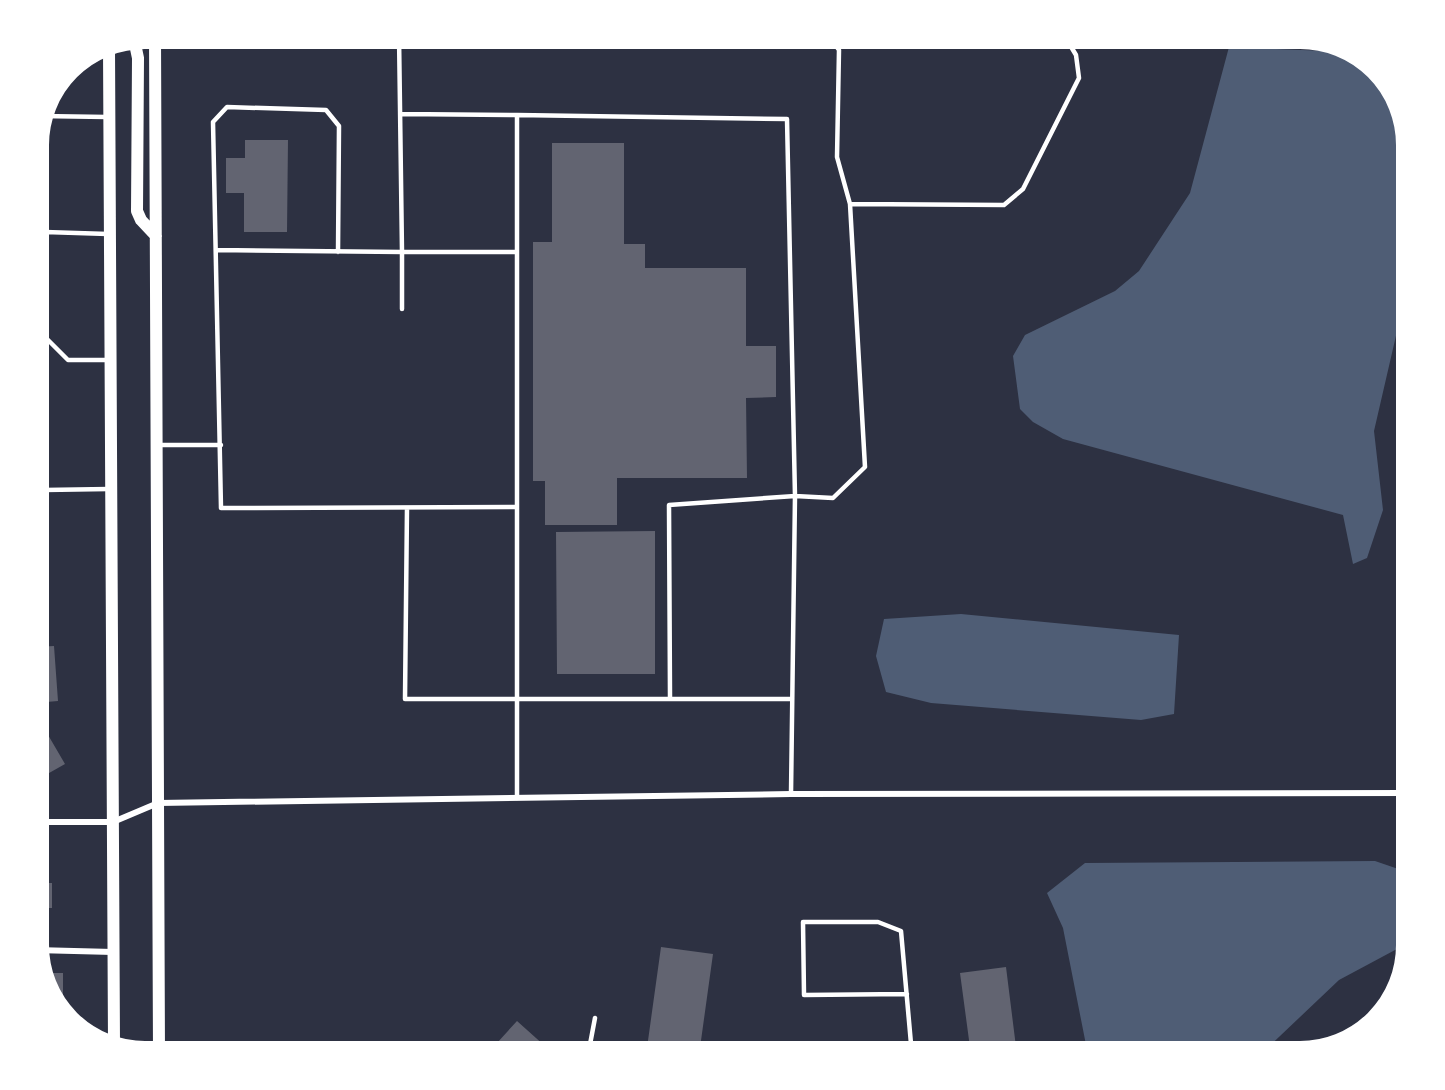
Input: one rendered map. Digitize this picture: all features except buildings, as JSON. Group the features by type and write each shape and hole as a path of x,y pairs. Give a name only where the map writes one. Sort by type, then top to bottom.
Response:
{"main road":[{"path":"155,45 159,1045"},
{"path":"135,46 138,58 137,211 141,220 156,236"},
{"path":"109,52 114,1040"}],"street":[{"path":"45,822 113,822 158,803 791,794 1400,793"},
{"path":"45,951 113,952"}],"lane":[{"path":"399,45 402,309"},
{"path":"670,697 669,505 795,496 833,498 865,467 850,204 837,157 839,50 836,45"},
{"path":"850,204 1004,205 1023,189 1079,78 1076,55 1070,45"},
{"path":"338,252 339,126 326,110 227,107 213,122 221,508 517,507"},
{"path":"400,114 787,119 795,496 791,794"},
{"path":"49,116 110,117"},
{"path":"516,116 516,798"},
{"path":"45,232 110,234"},
{"path":"216,250 516,252"},
{"path":"45,337 68,360 111,360"},
{"path":"156,445 221,445"},
{"path":"45,490 112,489"},
{"path":"407,508 405,699 670,697 792,699"},
{"path":"45,527 45,564"},
{"path":"906,994 804,995 803,922 879,922 901,931 911,1045"},
{"path":"590,1045 595,1018"}],"water":[{"path":"1229,47 1335,51 1361,66 1375,79 1390,101 1397,119 1400,145 1400,318 1374,431 1383,510 1367,558 1353,564 1343,515 1063,439 1033,422 1020,409 1013,356 1025,335 1115,291 1139,271 1190,193"},
{"path":"961,614 1179,635 1174,714 1141,720 931,703 886,692 876,656 884,619"},
{"path":"1375,861 1400,870 1400,947 1339,980 1271,1045 1086,1045 1063,928 1047,893 1085,863"}]}
